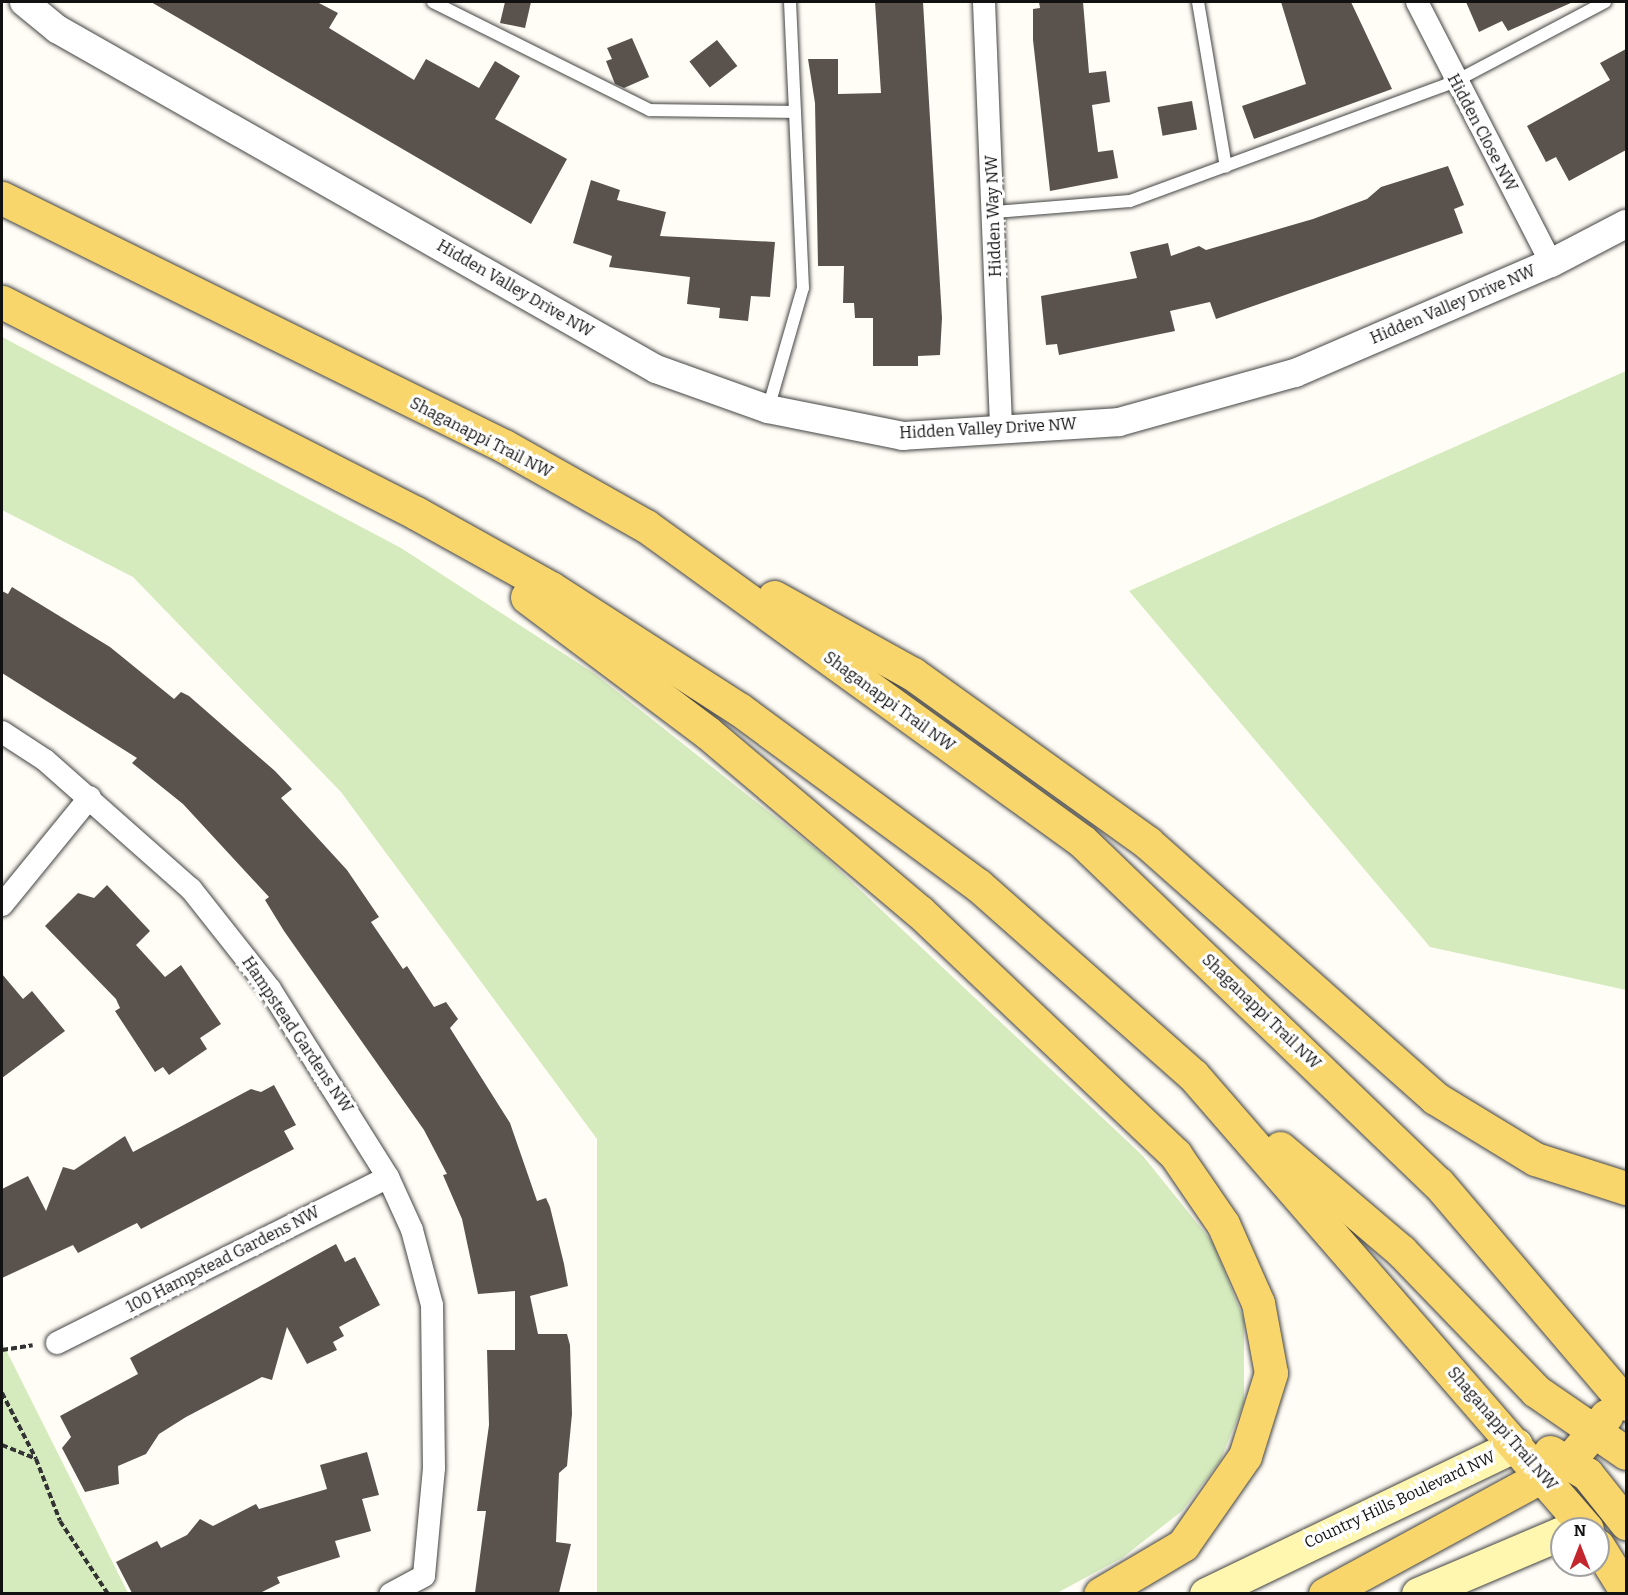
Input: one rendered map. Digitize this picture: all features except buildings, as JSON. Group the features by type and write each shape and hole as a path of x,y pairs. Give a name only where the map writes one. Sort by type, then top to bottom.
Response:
{"main road":[{"name":"Shaganappi Trail NW","path":"2,198 504,446 646,526 1082,841 1438,1183 1624,1397"},
{"name":"Shaganappi Trail NW","path":"2,302 416,513 551,588 739,709 978,885 1193,1076 1516,1445"},
{"path":"416,513 708,733 920,912 1175,1154 1223,1224 1258,1303 1271,1373 1245,1456 1183,1545 1100,1593"},
{"path":"646,526 913,674 1129,829 1435,1098 1535,1159 1626,1188"},
{"path":"1193,1076 1401,1251 1536,1391 1626,1453"},
{"path":"1325,1593 1555,1468 1583,1425 1624,1397"},
{"name":"Country Hills Boulevard NW","path":"1206,1593 1516,1445 1583,1425"},
{"path":"1516,1445 1616,1505"},
{"path":"1600,1517 1616,1505 1626,1461"},
{"name":"Shaganappi Trail NW","path":"1555,1468 1574,1517"},
{"path":"1418,1593 1550,1543"},
{"name":"Shaganappi Trail NW","path":"1610,1570 1626,1591"}],"street":[{"name":"Hidden Valley Drive NW","path":"24,2 57,28 656,369 768,409 903,436 1119,422 1295,373 1551,263 1626,224"},
{"name":"Hidden Way NW","path":"984,2 995,212 1001,430"},
{"name":"Hidden Close NW","path":"1417,2 1454,82 1551,263"},
{"name":"Hampstead Gardens NW","path":"2,732 30,747 90,797 191,889 263,980 388,1177 412,1230 432,1305 434,1468 424,1576 390,1593"},
{"path":"2,905 90,797"},
{"name":"100 Hampstead Gardens NW","path":"57,1343 388,1177"}],"lane":[{"path":"433,2 650,110 793,112"},
{"path":"768,409 803,288 793,112 790,2"},
{"path":"1198,2 1226,167"},
{"path":"995,212 1130,201 1454,82 1605,2"}],"path":[{"path":"2,1350 57,1343"},
{"path":"2,1394 36,1459 60,1521 108,1593"},
{"path":"2,1445 36,1459"}],"green space":[{"path":"2,337 401,548 595,674 823,855 1143,1156 1213,1243 1244,1320 1244,1403 1220,1461 1182,1511 1122,1558 1057,1593 597,1593 597,1139 341,792 133,577 2,510"},
{"path":"1626,371 1626,990 1430,947 1129,591"},
{"path":"2,1342 128,1593 2,1593"}]}
